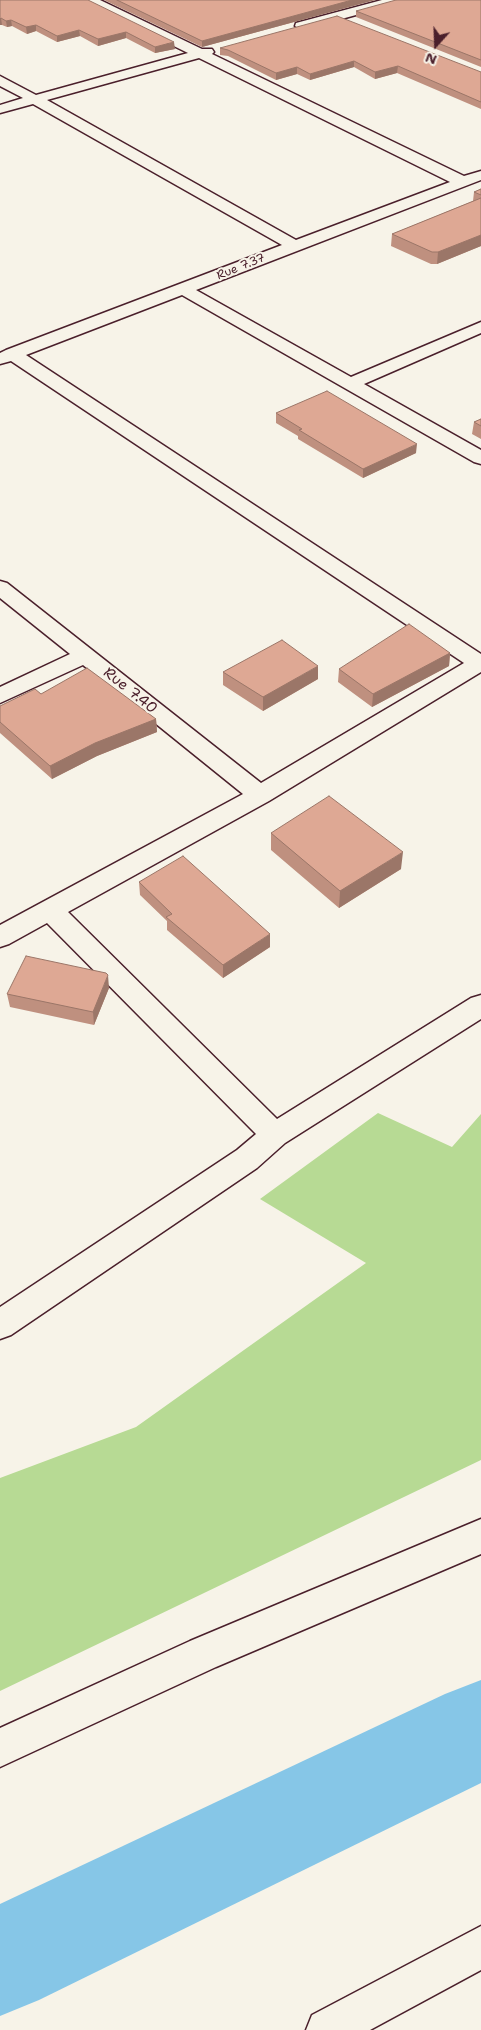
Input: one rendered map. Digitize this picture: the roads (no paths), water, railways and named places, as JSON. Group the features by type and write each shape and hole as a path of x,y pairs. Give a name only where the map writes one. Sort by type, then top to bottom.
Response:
{"street":[{"path":"90,0 462,182"},
{"path":"291,29 396,0"},
{"path":"105,8 128,2"},
{"path":"337,16 355,24"},
{"path":"0,109 217,49"},
{"path":"0,80 32,100 293,245"},
{"name":"Rue 7.37","path":"6,356 185,290 293,245 481,175"},
{"path":"185,290 481,458"},
{"path":"351,383 481,326"},
{"path":"0,936 260,796 481,664 6,356"},
{"name":"Rue 7.40","path":"0,587 260,796"},
{"path":"0,696 85,655"},
{"path":"49,909 275,1135"},
{"path":"0,1325 247,1159 275,1135 481,1005"},
{"path":"0,1748 203,1654 481,1536"},
{"path":"327,2030 481,1948"}],"waterway":[{"path":"0,1961 481,1730"}]}
